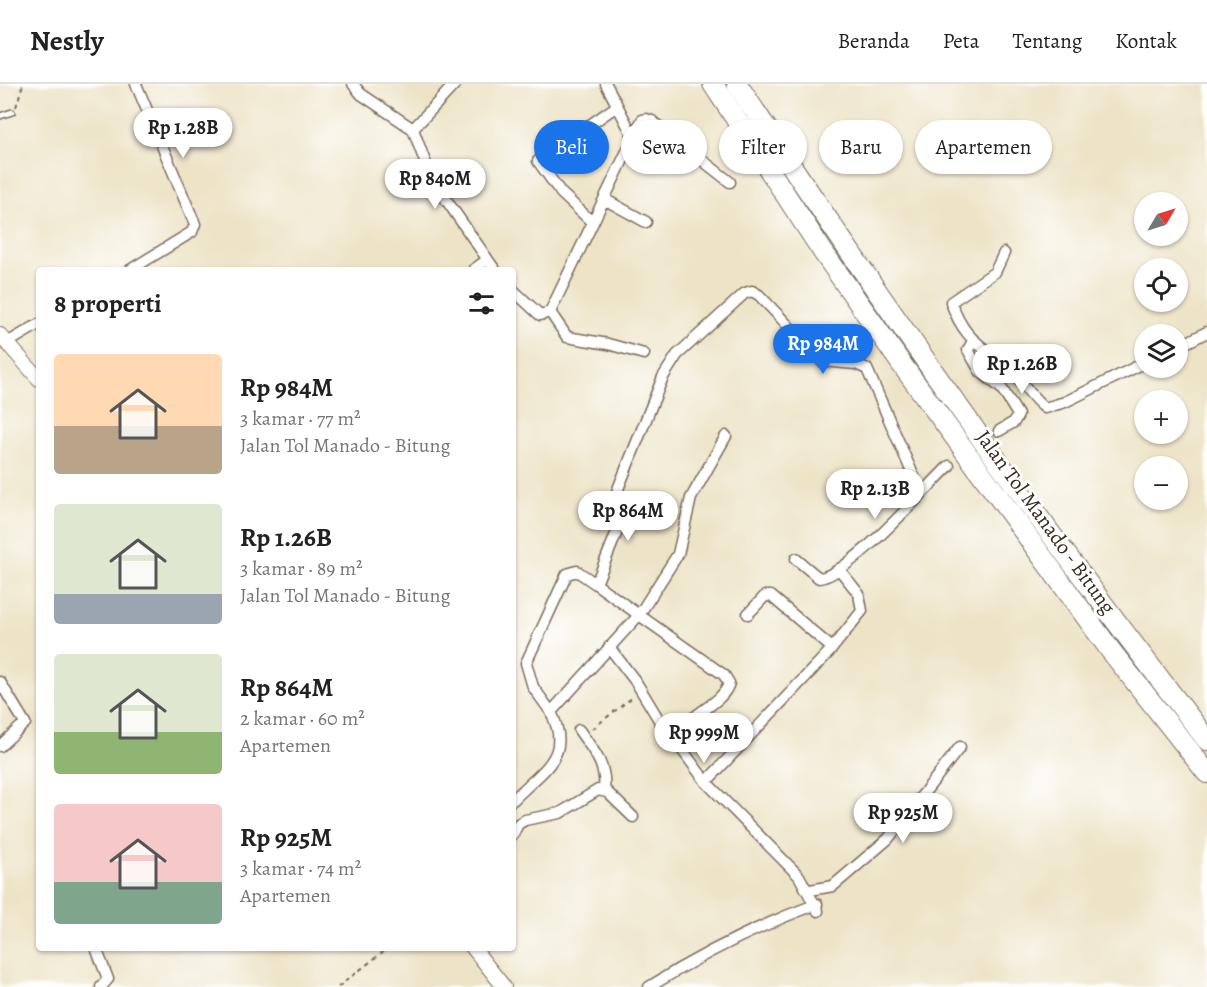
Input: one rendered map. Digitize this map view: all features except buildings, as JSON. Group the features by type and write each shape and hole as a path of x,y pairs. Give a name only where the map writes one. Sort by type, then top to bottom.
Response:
{"highway":[{"name":"Jalan Tol Manado - Bitung","path":"712,84 823,252 904,369 1111,651 1207,773"},
{"name":"Jalan Tol Manado - Bitung","path":"737,84 840,241 922,357 1128,639 1207,740"}],"street":[{"path":"135,267 183,239 195,227 136,84"},
{"path":"353,84 361,94 413,129 431,178 493,267"},
{"path":"413,129 455,84"},
{"path":"606,84 624,120"},
{"path":"593,223 561,194 538,161 617,106"},
{"path":"516,293 540,315 550,312 621,162"},
{"path":"707,164 730,182"},
{"path":"604,200 646,222"},
{"path":"1004,253 995,272 951,302 967,336 1017,378 1031,398 1045,408 1065,402 1134,368"},
{"path":"477,267 487,260"},
{"path":"596,584 620,524 613,508 614,499 663,377 677,355 745,293 753,291 759,295 822,361 856,364 867,369 921,493"},
{"path":"550,312 567,337 608,344 644,354"},
{"path":"36,325 4,339 36,376"},
{"path":"1188,341 1207,332"},
{"path":"973,341 968,350 971,359 1002,389 1018,415 1014,422 999,431"},
{"path":"551,712 639,615 678,554 691,498 726,436"},
{"path":"796,559 819,578 839,569 903,515 921,493 949,466"},
{"path":"706,782 832,648 862,611 863,605 859,594 839,569"},
{"path":"516,797 558,752 561,741 551,712 533,687 526,663 567,574 577,571 724,675 729,683 722,694 684,725 675,740 706,782 785,860 810,890 818,907 770,921 688,963 649,987"},
{"path":"748,614 765,596 771,596 832,648"},
{"path":"609,647 641,690 662,725"},
{"path":"0,682 25,723 0,746"},
{"path":"581,733 600,759 606,775 604,790"},
{"path":"810,890 834,886 888,839 960,747"},
{"path":"516,828 525,820 551,817 598,790 604,790 633,817"},
{"path":"97,951 108,974 106,983 101,987"},
{"path":"477,951 504,987"}],"lane":[{"path":"0,116 12,111"}],"path":[{"path":"12,111 18,103 23,84"},
{"path":"581,733 641,690"},
{"path":"338,987 384,951"}]}
